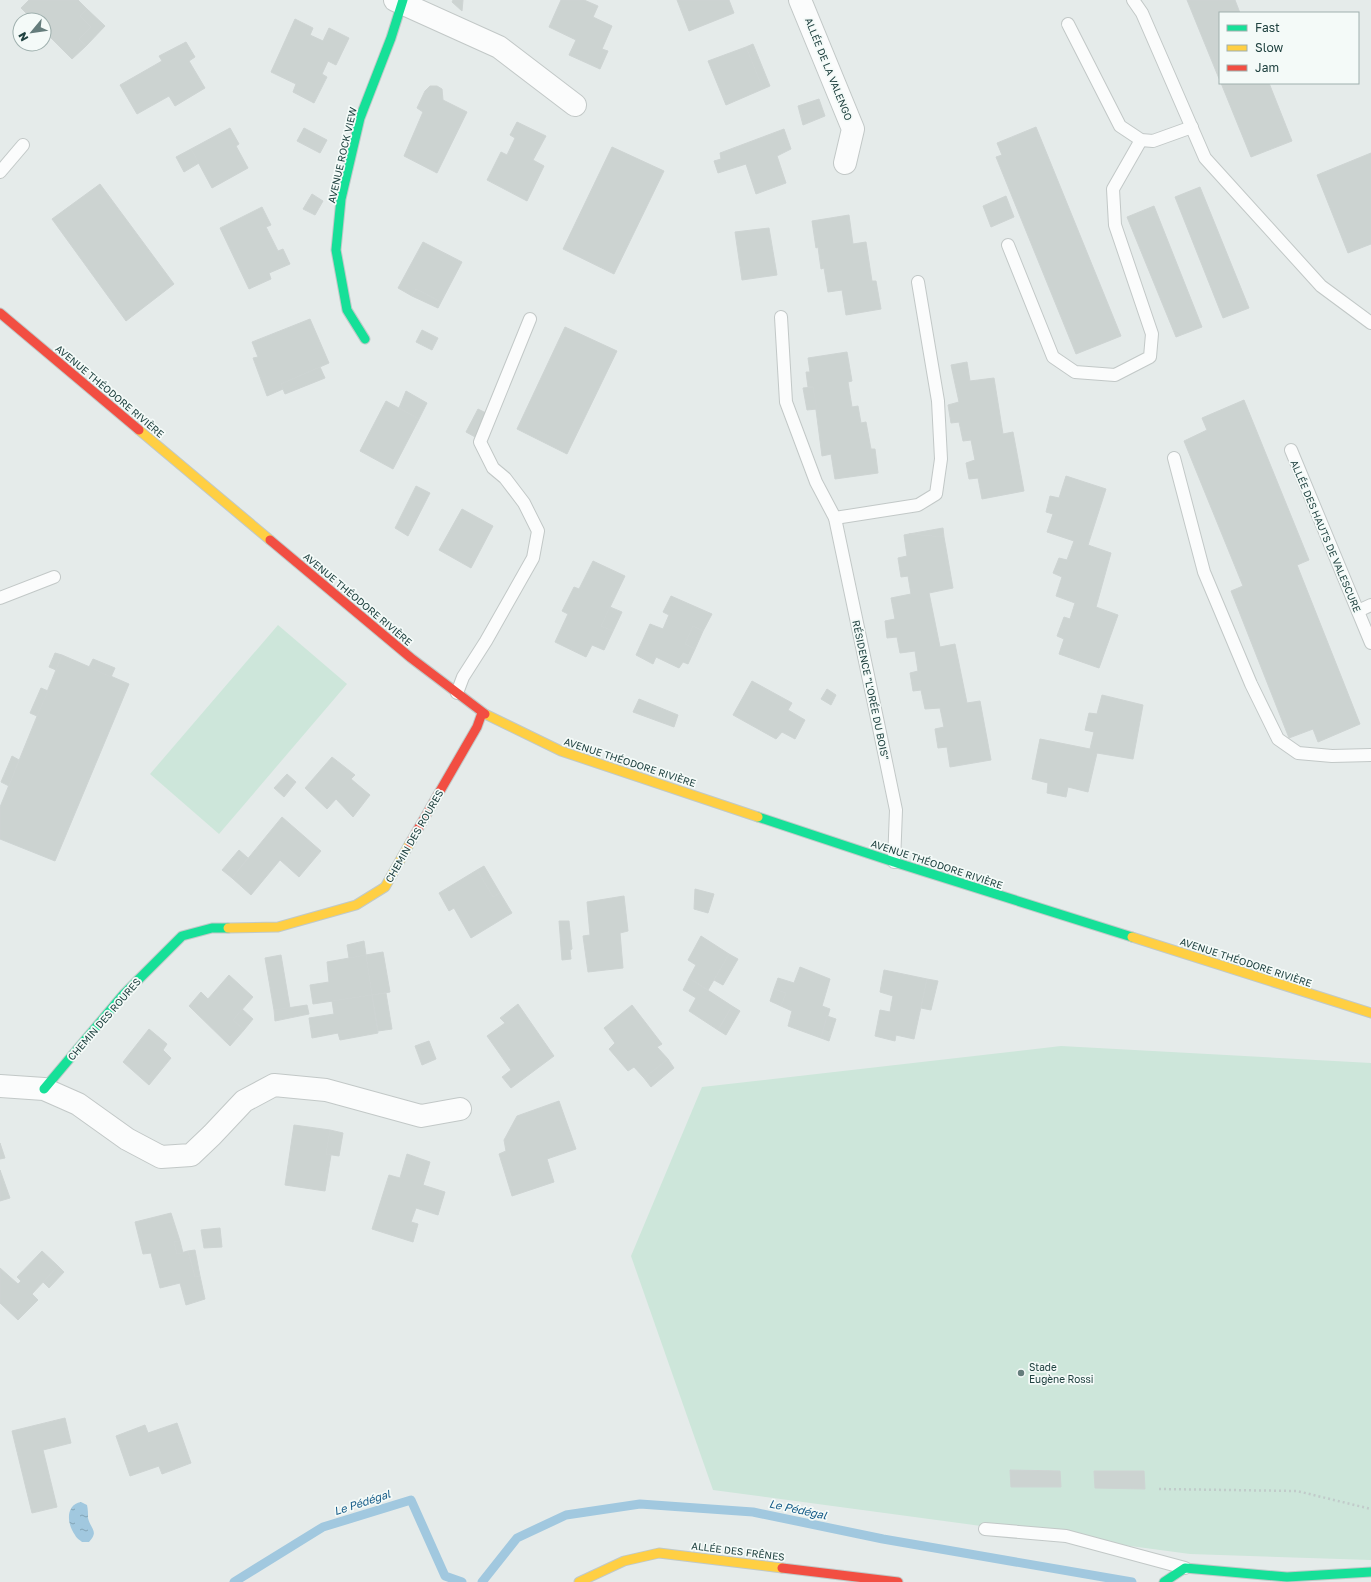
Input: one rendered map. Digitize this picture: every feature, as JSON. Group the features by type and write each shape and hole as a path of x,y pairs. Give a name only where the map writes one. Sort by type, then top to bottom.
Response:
{"main road":[{"name":"AVENUE ROCK VIEW","path":"365,339 347,310 336,250 341,199 360,118 391,38 400,1"},
{"name":"AVENUE THÉODORE RIVIÈRE","path":"0,313 411,658 482,713 561,751 894,862 1371,1013"},
{"name":"CHEMIN DES ROURES","path":"44,1089 123,994 182,936 212,928 278,927 356,905 385,887 477,727 482,713"},
{"name":"ALLÉE DES FRÊNES","path":"579,1582 624,1561 659,1553 898,1582"},
{"path":"1164,1582 1185,1568 1287,1577 1371,1572"}],"street":[{"name":"ALLÉE DE LA VALENGO","path":"800,0 853,128 845,163"},
{"path":"400,1 498,47 575,105"},
{"path":"0,1086 44,1089 78,1104 127,1139 161,1157 191,1154 212,1135 244,1101 274,1085 326,1090 421,1116 460,1109"}],"lane":[{"path":"1133,0 1142,13 1205,158 1321,286 1371,323"},
{"path":"1068,24 1120,126 1141,140 1153,141 1192,127"},
{"path":"1008,245 1053,357 1075,372 1115,375 1150,357 1152,334 1115,225 1113,189 1141,140"},
{"path":"0,172 23,144"},
{"path":"835,518 918,505 936,494 941,459 938,401 918,282"},
{"name":"RÉSIDENCE \"L'ORÉE DU BOIS\"","path":"781,317 786,402 816,482 835,518 896,810 894,862"},
{"path":"457,693 463,677 486,641 533,558 538,531 524,503 505,478 493,468 486,458 480,442 530,320"},
{"name":"ALLÉE DES HAUTS DE VALESCURE","path":"1291,450 1371,643"},
{"path":"1174,458 1204,572 1251,684 1278,738 1298,753 1332,756 1371,755"},
{"path":"0,598 54,577"},
{"path":"1358,611 1371,605"},
{"path":"985,1529 1066,1536 1185,1568"}],"path":[{"path":"1159,1489 1297,1492 1371,1509"}],"green space":[{"path":"278,625 347,684 219,834 150,774"},
{"name":"Stade Eugène Rossi","path":"1061,1046 1371,1063 1371,1560 1190,1554 713,1490 631,1256 702,1087"}],"water":[{"path":"81,1502 87,1505 89,1522 94,1533 89,1542 82,1542 76,1537 72,1531 69,1521 72,1507"}],"building":[{"path":"29,0 78,0 87,9 80,16 91,27 79,39 86,46 72,59 52,39 52,12 25,12 21,8"},
{"path":"453,0 463,0 462,11 452,2"},
{"path":"561,0 584,0 598,6 593,17 612,26 602,49 608,51 600,69 569,55 576,40 549,27"},
{"path":"677,0 729,0 734,13 689,31"},
{"path":"1187,0 1235,0 1240,12 1219,12 1219,79"},
{"path":"87,9 105,26 86,46 79,39 91,27 80,16"},
{"path":"295,19 313,28 310,35 323,41 329,28 349,38 336,65 328,61 322,74 327,77 314,103 293,92 296,84 271,72"},
{"path":"186,42 195,57 189,61 205,88 175,106 169,96 137,114 120,85 162,61 159,56"},
{"path":"753,44 770,86 763,89 746,47"},
{"path":"746,47 763,89 726,105 708,61"},
{"path":"1221,84 1269,84 1292,141 1251,157"},
{"path":"430,86 437,86 442,89 443,100 467,112 437,173 404,156 423,112 417,108 425,91"},
{"path":"819,99 825,116 803,125 798,106"},
{"path":"517,122 546,136 533,160 544,166 527,201 487,180 501,152 507,155 515,138 510,135"},
{"path":"1036,127 1121,336 1076,354 996,157 1002,155 997,143"},
{"path":"230,128 239,144 236,146 248,168 212,188 191,149"},
{"path":"304,128 327,140 320,153 297,141"},
{"path":"784,129 791,149 777,156 786,183 756,194 746,164 718,173 714,161 721,159 720,153"},
{"path":"612,147 664,171 614,274 563,249"},
{"path":"191,149 199,163 184,172 176,157"},
{"path":"1371,153 1371,244 1348,253 1317,175"},
{"path":"100,184 174,284 126,321 52,219"},
{"path":"1200,187 1249,308 1223,318 1175,197"},
{"path":"312,194 323,201 315,215 303,209"},
{"path":"1006,196 1014,217 991,227 983,206"},
{"path":"1154,206 1202,327 1176,337 1127,217"},
{"path":"262,207 271,225 266,227 278,251 283,249 290,264 269,273 271,279 249,289 220,228"},
{"path":"849,215 853,244 866,242 872,281 876,281 881,309 846,315 842,290 828,292 824,268 821,269 818,247 816,248 812,221"},
{"path":"769,228 777,275 742,280 735,232"},
{"path":"423,242 462,262 441,302 416,289 412,296 398,288"},
{"path":"416,289 441,302 438,308 412,296"},
{"path":"310,319 329,363 281,384 283,389 267,396 253,358 258,357 252,342"},
{"path":"565,327 617,351 567,454 517,429"},
{"path":"422,330 438,338 432,350 416,342"},
{"path":"847,352 852,381 848,382 852,407 858,406 861,423 866,422 871,449 875,449 878,473 835,479 831,454 822,456 813,387 808,387 806,372 810,372 808,358"},
{"path":"967,362 970,381 994,378 1003,434 1013,432 1024,491 982,499 978,478 969,479 966,463 975,460 971,440 963,441 959,422 951,423 948,405 959,402 951,365"},
{"path":"320,367 325,378 285,394 281,384"},
{"path":"813,387 817,409 807,410 803,388"},
{"path":"406,391 427,403 419,419 399,408"},
{"path":"1244,400 1309,560 1297,565 1360,724 1318,742 1313,729 1289,738 1231,591 1243,586 1184,441 1207,430 1202,418"},
{"path":"386,401 419,419 393,469 360,451"},
{"path":"478,409 488,414 477,438 466,432"},
{"path":"1066,476 1106,489 1088,545 1111,553 1096,607 1118,615 1099,668 1059,654 1064,639 1057,636 1064,617 1070,619 1075,603 1056,596 1062,577 1053,573 1059,558 1067,560 1074,541 1047,532 1053,514 1046,512 1050,496 1059,498"},
{"path":"416,486 430,493 408,536 395,528"},
{"path":"462,509 493,526 471,568 439,550"},
{"path":"943,528 944,537 909,534"},
{"path":"909,534 944,537 953,588 929,593 940,647 955,644 967,703 980,701 991,760 950,767 947,747 938,748 935,729 944,727 940,708 925,709 921,690 913,691 910,673 918,671 915,651 900,653 897,637 887,638 885,621 895,619 891,598 911,594 908,576 901,577 898,558 907,556 904,535"},
{"path":"593,561 625,576 601,626 613,631 604,650 592,645 586,657 555,642 568,614 562,611 574,587 579,589"},
{"path":"671,596 712,614 703,631 693,626 685,644 695,649 688,664 683,662 679,668 656,657 653,664 636,655 650,624 663,629 669,615 663,612"},
{"path":"610,607 622,612 613,631 601,626"},
{"path":"693,626 703,631 695,649 685,644"},
{"path":"55,653 62,655 56,670 49,667"},
{"path":"62,655 129,684 55,861 0,839 0,807"},
{"path":"93,659 115,668 111,677 89,667"},
{"path":"752,681 792,703 788,710 805,720 795,739 782,732 776,739 733,715"},
{"path":"41,688 48,691 37,716 30,713"},
{"path":"827,689 836,695 831,705 821,699"},
{"path":"1102,695 1143,705 1133,759 1097,753 1088,792 1068,787 1066,797 1047,793 1048,783 1032,779 1040,739 1090,749 1094,732 1085,730 1089,713 1097,714"},
{"path":"639,699 678,715 674,727 633,712"},
{"path":"12,756 19,760 9,786 1,782"},
{"path":"332,757 355,775 351,779 370,795 353,817 336,799 327,809 305,788"},
{"path":"287,774 296,782 284,797 274,788"},
{"path":"282,817 321,851 299,877 280,860 251,895 232,878"},
{"path":"239,850 248,858 232,878 222,870"},
{"path":"484,866 500,893 493,897 477,870"},
{"path":"477,870 493,897 500,893 512,913 471,938 454,908 449,911 439,893"},
{"path":"695,889 714,894 708,913 694,909"},
{"path":"624,896 628,931 620,933 623,968 588,972 583,936 590,935 587,902"},
{"path":"559,921 569,921 572,949 570,950 571,959 562,960"},
{"path":"701,936 729,954 708,990 689,978 696,965 688,960"},
{"path":"364,941 366,955 349,958 347,945"},
{"path":"383,952 390,992 372,995 366,955"},
{"path":"729,954 738,959 723,985 714,980"},
{"path":"281,955 290,1008 274,1010 265,958"},
{"path":"366,955 372,995 313,1004 310,985 329,982 327,962"},
{"path":"800,967 830,979 822,1006 830,1009 821,1038 788,1026 792,1011 781,1006 786,993 774,989 778,978 794,983"},
{"path":"884,970 927,979 914,1039 896,1035 895,1041 875,1036 880,1010 890,1012 893,996 880,992"},
{"path":"229,975 253,997 233,1020 244,1030 230,1046 189,1006 201,992 208,999"},
{"path":"689,978 732,1006 718,1030 689,1011 696,998 683,990"},
{"path":"927,979 938,981 931,1010 921,1008"},
{"path":"774,989 786,993 781,1006 770,1001"},
{"path":"386,993 392,1029 378,1031 372,995"},
{"path":"372,995 378,1033 340,1040 338,1033 312,1038 309,1018 334,1014 332,1001"},
{"path":"518,1004 554,1056 511,1088 502,1077 511,1070 487,1036 505,1023 500,1018"},
{"path":"307,1005 309,1014 275,1021 274,1010"},
{"path":"632,1005 662,1044 657,1047 668,1059 644,1078 634,1067 628,1071 609,1049 615,1043 604,1028"},
{"path":"732,1006 740,1011 726,1035 718,1030"},
{"path":"242,1009 253,1019 244,1030 233,1020"},
{"path":"827,1016 836,1019 829,1041 821,1038"},
{"path":"149,1029 167,1044 163,1050 171,1058 149,1085 123,1062"},
{"path":"429,1041 436,1059 422,1065 415,1046"},
{"path":"668,1059 674,1068 651,1087 644,1078"},
{"path":"559,1101 576,1149 547,1159 554,1182 512,1196 499,1154 506,1151 504,1140 517,1116"},
{"path":"294,1125 330,1130 326,1154 331,1155 325,1191 285,1185"},
{"path":"330,1130 343,1133 339,1156 326,1154"},
{"path":"0,1143 5,1158 0,1159"},
{"path":"407,1154 430,1162 423,1185 445,1192 438,1215 416,1208 411,1222 418,1224 413,1242 372,1229 389,1175 400,1178"},
{"path":"0,1170 10,1198 0,1201"},
{"path":"171,1213 180,1241 174,1242 177,1254 188,1251 195,1277 200,1276 205,1299 186,1305 180,1283 160,1288 151,1253 143,1254 135,1222"},
{"path":"220,1228 222,1247 204,1248 201,1230"},
{"path":"180,1241 183,1253 177,1254 174,1242"},
{"path":"195,1250 200,1276 195,1277 188,1251"},
{"path":"42,1251 58,1266 32,1294 38,1300 18,1320 0,1303 0,1268 18,1284 21,1281 17,1277"},
{"path":"58,1266 64,1272 49,1288 43,1282"},
{"path":"65,1418 71,1443 43,1450 57,1507 32,1513 12,1431"},
{"path":"177,1423 191,1463 162,1474 159,1466 130,1476 116,1436 145,1425 148,1433"},
{"path":"1010,1470 1060,1471 1061,1487 1011,1487"},
{"path":"1094,1471 1144,1471 1145,1489 1095,1488"}],"waterway":[{"name":"Le Pédégal","path":"234,1582 323,1527 411,1500 445,1576 462,1582"},
{"name":"Le Pédégal","path":"482,1582 517,1538 566,1515 640,1504 753,1512 883,1539 1132,1582"}],"traffic: fast":[{"path":"365,339 347,310 336,250 341,199 360,118 391,38 403,0"},
{"path":"758,817 894,862 1132,937"},
{"path":"44,1089 123,995 182,936 212,928 228,928"},
{"path":"1164,1582 1185,1568 1287,1577 1371,1572"}],"traffic: slow":[{"path":"139,430 270,540"},
{"path":"485,714 561,751 758,817"},
{"path":"228,928 278,927 356,905 385,887 410,843"},
{"path":"1132,937 1371,1013"},
{"path":"579,1582 624,1561 659,1553 782,1568"}],"traffic: jam":[{"path":"0,313 139,430"},
{"path":"270,540 411,658 485,714"},
{"path":"410,843 477,727 482,713"},
{"path":"782,1568 898,1582"}],"place":[{"name":"Stade Eugène Rossi","path":"1021,1373"}]}
